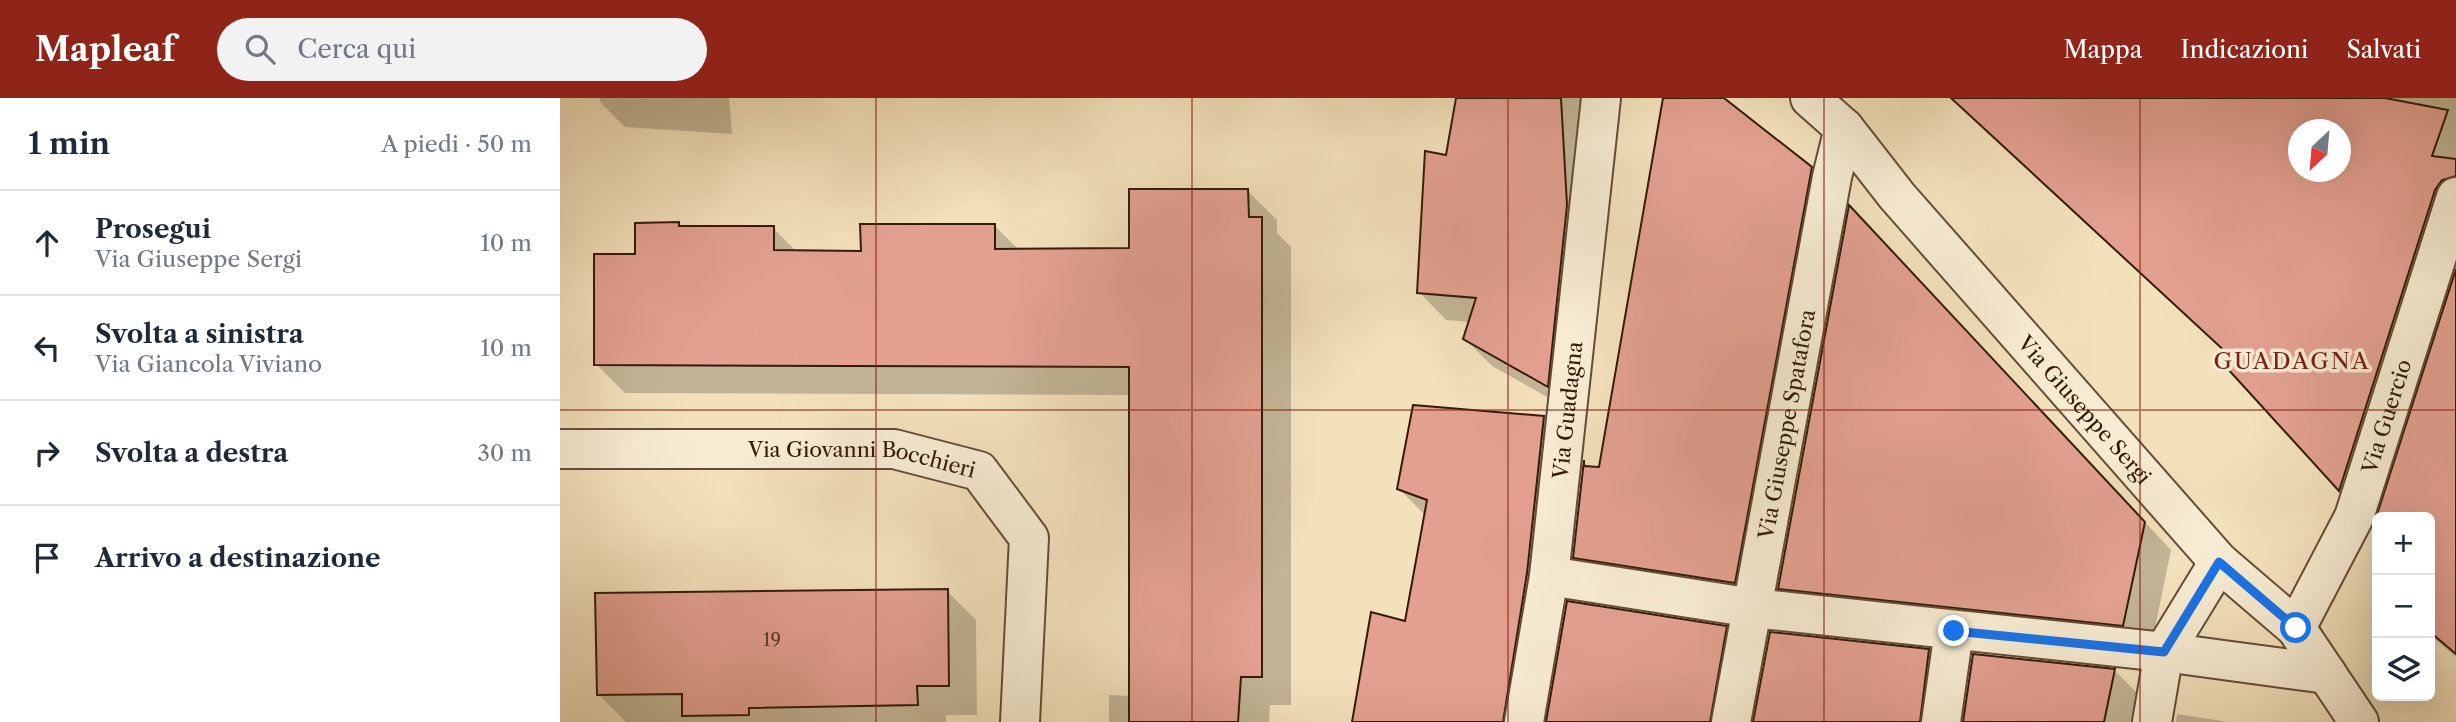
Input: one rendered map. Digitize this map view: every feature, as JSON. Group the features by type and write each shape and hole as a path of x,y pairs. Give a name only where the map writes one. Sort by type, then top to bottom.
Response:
{"street":[{"name":"Via Guadagna","path":"1524,722 1549,576 1601,98"},
{"name":"Via Giuseppe Sergi","path":"1810,98 1844,128 1897,196 2219,562 2296,628 2359,722"},
{"name":"Via Giuseppe Spatafora","path":"1731,722 1832,177 1844,128"},
{"name":"Via Guercio","path":"2296,628 2354,517 2456,197"},
{"name":"Via Giovanni Bocchieri","path":"560,449 894,449 979,471 1029,538 1020,722"},
{"path":"2152,722 2164,652 2219,562"},
{"path":"1549,576 1753,608 2164,652 2327,674"},
{"path":"1941,722 1954,631"}],"building":[{"path":"1456,98 1561,98 1567,205 1548,387 1463,339 1476,298 1417,293 1425,151 1446,155"},
{"path":"1663,98 1724,98 1812,167 1735,583 1573,558 1584,460 1584,466 1599,467"},
{"path":"1951,98 2385,98 2448,110 2432,156 2456,159 2456,176 2442,180 2435,190 2339,491 2226,367 2229,355"},
{"path":"1129,189 1248,189 1249,217 1262,217 1262,677 1241,677 1238,722 1129,722 1129,367 594,365 594,254 635,254 635,223 774,226 774,250 861,251 860,224 995,224 995,249 1129,248"},
{"path":"1849,205 2145,522 2123,626 1778,589"},
{"path":"2456,269 2456,654 2435,636 2435,512 2378,512"},
{"path":"1413,405 1544,416 1527,573 1503,722 1352,722 1371,612 1405,621 1427,500 1397,489"},
{"path":"948,589 949,686 917,686 918,705 749,708 749,715 682,716 682,694 597,695 595,593"},
{"path":"1567,601 1727,626 1710,722 1546,722"},
{"path":"1770,632 1929,649 1920,722 1753,722"},
{"path":"1973,654 2115,669 2104,722 1963,722"}],"district":[{"name":"GUADAGNA","path":"2292,361"}],"route":[{"path":"1954,631 2164,652 2219,562 2296,628"}]}
